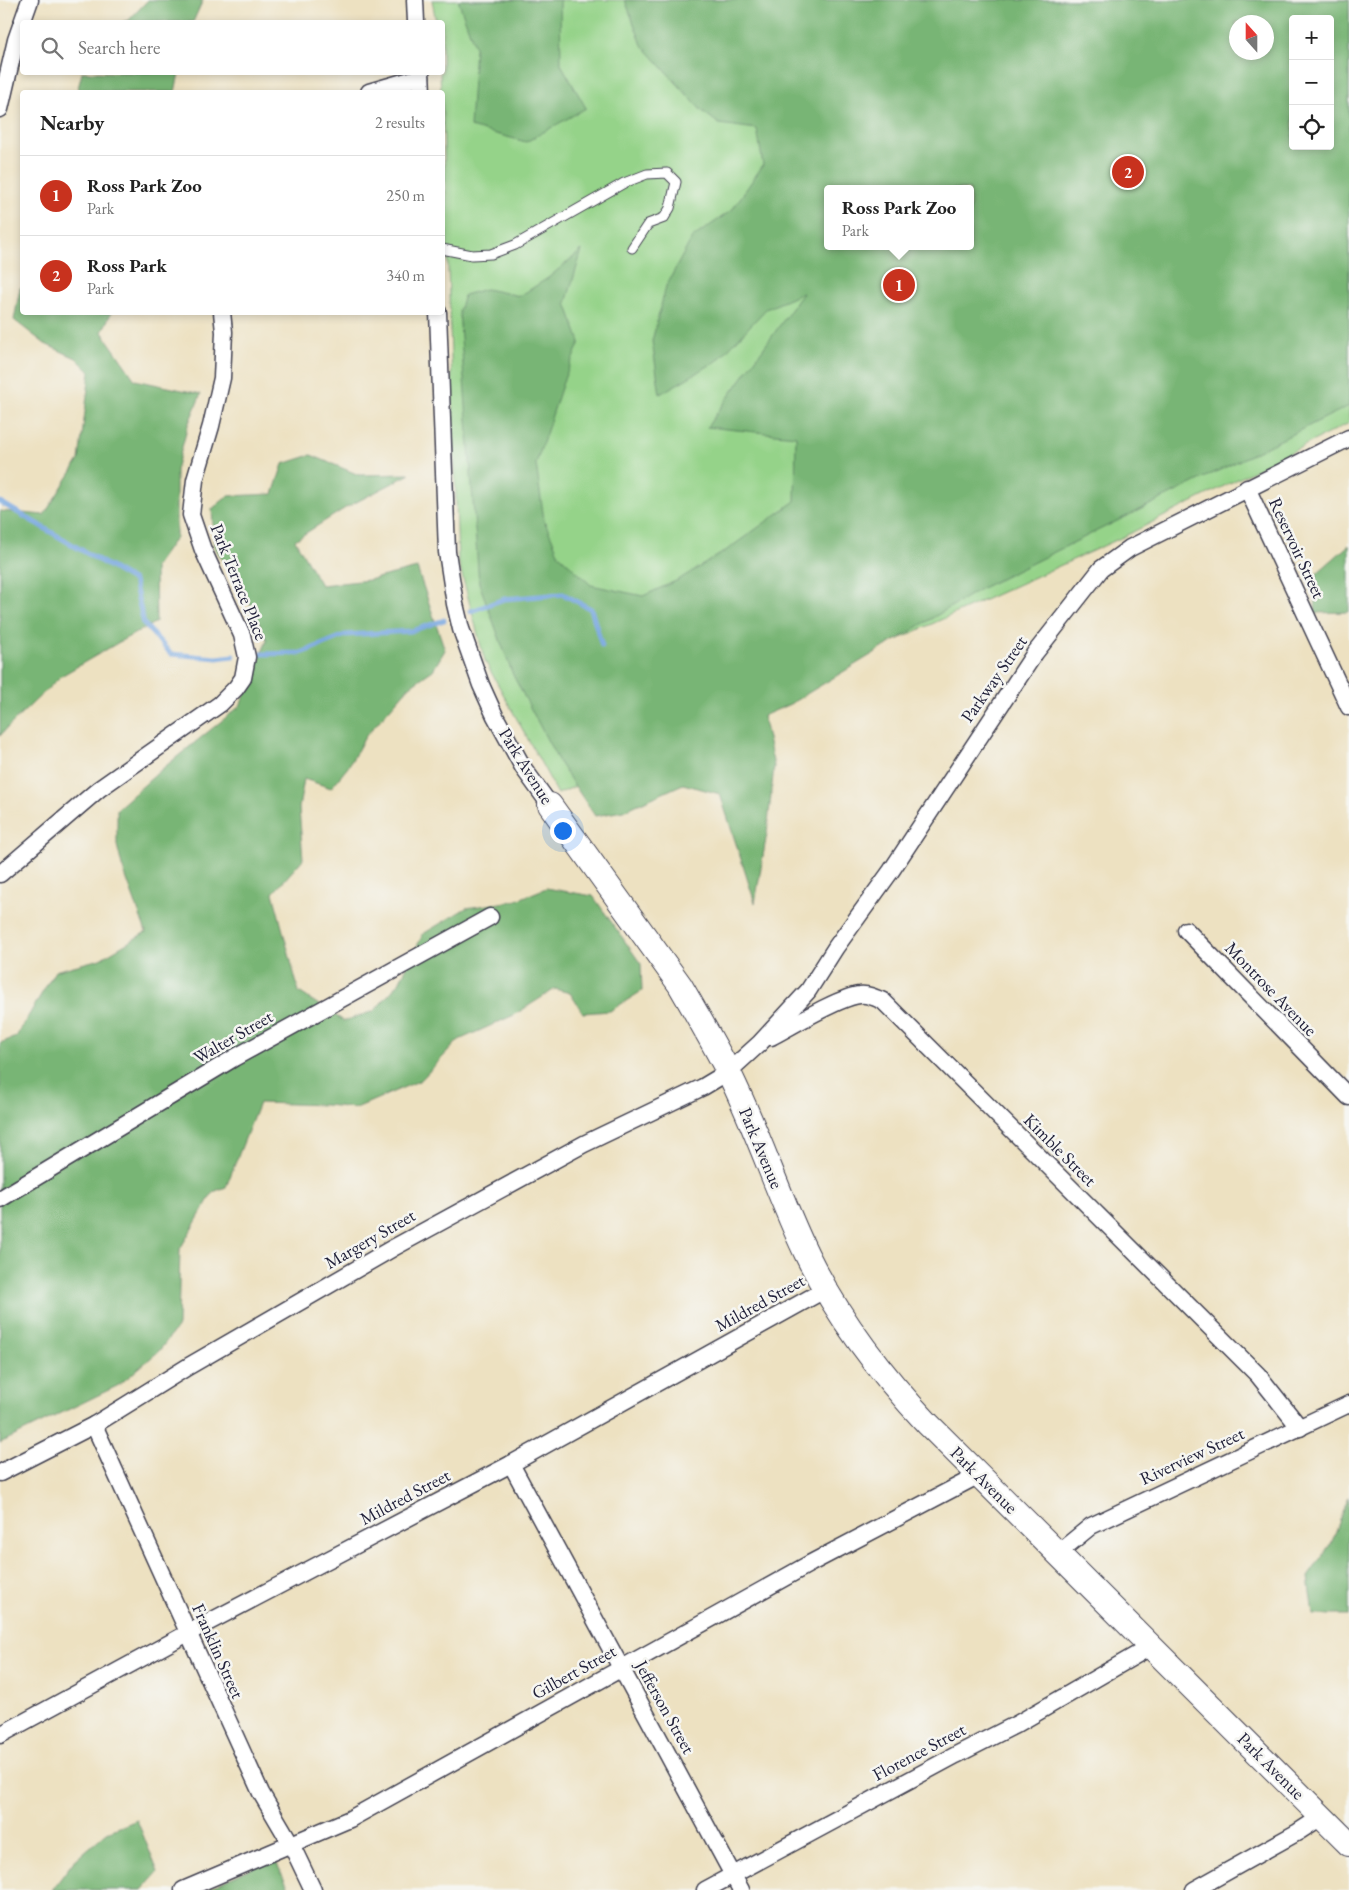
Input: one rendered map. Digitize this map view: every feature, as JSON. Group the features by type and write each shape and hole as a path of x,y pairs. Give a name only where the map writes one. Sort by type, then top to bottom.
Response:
{"street":[{"path":"23,20 30,0"},
{"path":"414,0 416,20"},
{"path":"0,109 20,29"},
{"path":"378,90 421,81"},
{"name":"Park Terrace Place","path":"0,874 99,789 220,704 236,688 242,678 247,657 242,635 203,550 191,515 195,480 211,426 222,378 224,332 222,315"},
{"name":"Park Avenue","path":"438,315 447,552 460,629 481,685 495,716 524,769 680,985 728,1072 807,1255 826,1289 858,1341 891,1384 1150,1647 1349,1844"},
{"name":"Parkway Street","path":"760,1043 808,991 1035,653 1101,569 1130,548 1349,438"},
{"name":"Reservoir Street","path":"1247,488 1349,707"},
{"name":"Walter Street","path":"0,1199 234,1058 490,917"},
{"name":"Montrose Avenue","path":"1186,930 1349,1097"},
{"name":"Kimble Street","path":"760,1043 839,1001 860,994 873,996 883,1001 1258,1375 1300,1428"},
{"name":"Margery Street","path":"0,1473 94,1425 189,1366 402,1244 584,1144 703,1087 728,1072 760,1043"},
{"name":"Mildred Street","path":"0,1735 188,1633 511,1464 826,1289"},
{"name":"Riverview Street","path":"1058,1553 1091,1526 1349,1404"},
{"name":"Franklin Street","path":"94,1425 261,1793 291,1844 313,1890"},
{"name":"Jefferson Street","path":"511,1464 741,1890"},
{"name":"Gilbert Street","path":"183,1890 350,1819 811,1564 979,1475"},
{"name":"Florence Street","path":"705,1890 1017,1724 1150,1647"},
{"path":"1194,1890 1298,1832 1321,1817"}],"lane":[{"path":"445,250 472,255 491,254 515,245 624,184 647,174 667,173 676,182 670,208 664,218 648,224 632,248"}],"green space":[{"path":"148,0 203,0 194,20 129,20"},
{"path":"432,0 1349,0 1349,423 1123,537 558,794 485,661 458,560 445,180 445,90 441,90 440,75 445,75 445,20 436,20"},
{"path":"458,0 560,0 561,64 586,108 526,142 470,127 475,47"},
{"path":"625,0 1349,0 1349,406 982,588 790,704 763,716 774,766 767,833 755,903 720,794 683,784 623,811 595,816 560,764 513,675 479,583 459,311 464,295 486,289 520,296 548,278 582,250 566,303 580,342 564,379 536,464 544,520 559,555 591,585 643,596 678,580 724,552 795,501 796,436 707,427 803,293 766,309 717,361 660,394 652,341 666,286 692,238 732,210 763,165 757,129 719,124 701,110 642,45"},
{"path":"81,75 179,75 175,90 78,90"},
{"path":"20,288 20,315 110,315 102,332 135,380 201,394 188,425 176,470 176,537 155,567 156,622 61,676 0,736 0,511 44,515 79,460 90,372 76,358 45,344 14,320"},
{"path":"311,455 359,475 410,474 347,507 295,540 321,585 369,580 417,568 445,650 433,670 410,686 365,737 348,767 331,788 304,779 299,808 303,859 273,893 299,992 344,1021 374,1011 399,983 423,934 466,908 514,901 546,888 593,896 641,964 642,991 610,1011 583,1013 570,993 555,989 514,1015 459,1040 421,1080 356,1108 259,1103 226,1187 213,1192 180,1249 178,1326 159,1351 119,1385 0,1443 0,1043 16,1037 55,971 100,959 146,932 122,866 117,845 117,809 162,769 240,706 267,640 251,605 214,546 212,509 228,496 273,494 283,464"},
{"path":"1349,545 1349,612 1315,613 1317,573"},
{"path":"1349,1496 1349,1615 1313,1615 1308,1577 1331,1544"},
{"path":"137,1820 158,1872 142,1890 52,1890 73,1862 107,1832"},
{"path":"274,1858 290,1890 204,1890"}],"waterway":[{"path":"0,502 134,581 144,624 171,654 217,658 233,656"},
{"path":"471,611 504,599 563,594 591,609 602,646"},
{"path":"261,654 301,653 345,635 411,631 444,620"}],"place":[{"name":"Ross Park","path":"1128,172"},
{"name":"Ross Park Zoo","path":"899,285"}]}
